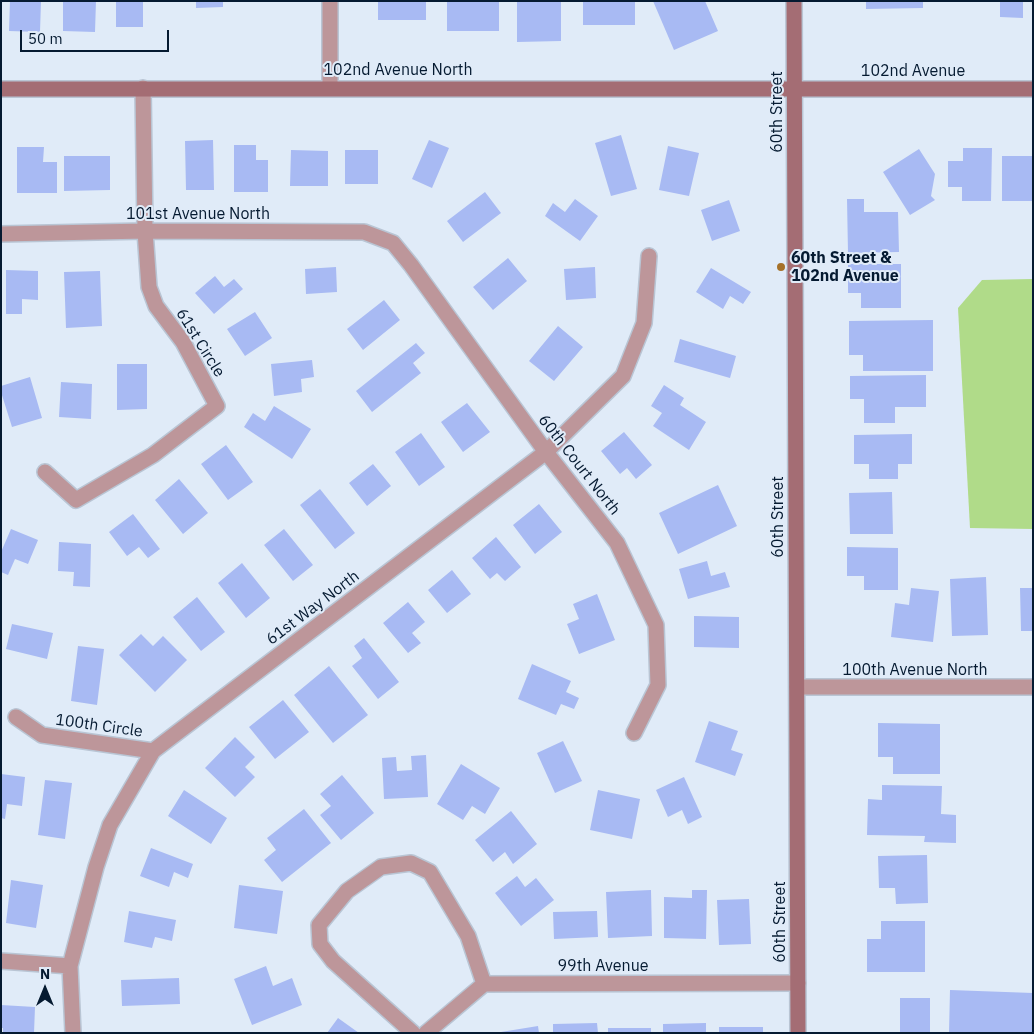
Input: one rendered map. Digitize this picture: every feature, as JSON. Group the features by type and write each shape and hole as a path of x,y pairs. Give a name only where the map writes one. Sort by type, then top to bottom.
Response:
{"street":[{"path":"330,1 330,88"},
{"name":"60th Street","path":"794,1 798,1033"},
{"name":"61st Circle","path":"46,472 76,500 153,455 217,406 183,342 156,306 149,288 145,231 143,88"},
{"name":"102nd Avenue North","path":"1,89 794,89"},
{"name":"102nd Avenue","path":"794,89 1033,89"},
{"name":"101st Avenue North","path":"1,234 145,231 364,232 394,243"},
{"name":"60th Court North","path":"394,243 546,452 616,543 656,625 658,685 634,733"},
{"name":"61st Way North","path":"73,1033 70,966 96,866 110,825 153,751 546,452 623,376 644,323 649,256"},
{"name":"100th Avenue North","path":"797,687 1033,687"},
{"name":"100th Circle","path":"16,717 42,735 153,751"},
{"path":"413,1033 333,961 320,944 319,925 347,891 381,866 411,863 430,872 468,936 484,984 426,1033"},
{"path":"1,961 70,966"},
{"name":"99th Avenue","path":"484,984 798,983"}],"shaded area":[{"path":"1033,279 1033,529 970,528 958,308 982,280"}],"building":[{"path":"10,1 41,1 40,32 9,31"},
{"path":"63,1 96,1 95,32 63,31"},
{"path":"116,1 143,1 143,27 116,27"},
{"path":"196,1 223,1 223,7 196,8"},
{"path":"378,1 426,1 426,20 378,20"},
{"path":"447,1 499,1 499,31 447,31"},
{"path":"517,1 561,1 561,41 517,42"},
{"path":"583,1 635,1 635,25 583,25"},
{"path":"653,1 705,1 718,31 674,50"},
{"path":"866,1 923,1 923,8 866,9"},
{"path":"1000,1 1023,1 1023,18 1000,17"},
{"path":"621,135 637,189 611,196 595,143"},
{"path":"213,140 214,190 186,190 185,141"},
{"path":"429,140 449,148 432,188 412,179"},
{"path":"234,145 256,145 256,160 268,160 268,192 234,192"},
{"path":"668,146 699,153 689,196 659,190"},
{"path":"17,147 44,147 43,162 57,162 57,193 17,193"},
{"path":"963,148 992,148 991,201 962,201 962,187 948,187 948,161 963,161"},
{"path":"919,149 935,174 931,196 935,200 910,215 883,172"},
{"path":"291,150 328,151 328,186 290,186"},
{"path":"345,150 378,150 378,184 345,184"},
{"path":"64,156 110,156 110,190 64,191"},
{"path":"1002,156 1033,156 1033,201 1002,201"},
{"path":"485,192 501,213 463,242 447,221"},
{"path":"575,199 598,216 580,241 545,216 553,203 565,212"},
{"path":"847,199 864,199 864,212 898,212 899,252 848,253"},
{"path":"729,200 740,231 712,241 701,210"},
{"path":"508,258 527,281 493,310 473,287"},
{"path":"848,264 901,264 901,308 861,308 861,293 848,293"},
{"path":"336,267 337,292 306,294 305,269"},
{"path":"595,267 596,298 566,300 564,269"},
{"path":"711,268 751,292 743,304 730,296 723,309 696,292"},
{"path":"6,270 38,271 38,300 22,299 22,314 6,314"},
{"path":"100,271 102,326 66,328 64,272"},
{"path":"215,276 224,287 234,279 243,289 214,314 195,293"},
{"path":"384,300 400,320 363,350 347,329"},
{"path":"255,312 272,338 245,356 227,329"},
{"path":"933,320 933,371 863,371 863,355 849,355 849,321"},
{"path":"558,326 583,347 554,381 529,361"},
{"path":"680,339 736,356 730,378 674,362"},
{"path":"416,343 425,353 413,363 421,373 372,412 356,391"},
{"path":"312,360 314,377 301,379 302,392 274,396 271,364"},
{"path":"117,364 147,364 147,409 117,410"},
{"path":"926,375 926,407 895,407 895,423 864,423 864,399 850,399 850,376"},
{"path":"30,377 42,418 12,427 1,392 1,386"},
{"path":"61,382 92,384 91,419 59,417"},
{"path":"664,385 684,398 680,405 706,422 689,450 653,426 662,413 651,406"},
{"path":"467,403 490,432 463,452 441,422"},
{"path":"274,406 311,429 292,459 244,427 253,413 265,421"},
{"path":"624,432 652,465 636,479 627,468 620,474 601,451"},
{"path":"421,433 445,467 419,486 395,452"},
{"path":"912,434 912,464 898,464 898,479 869,479 869,464 854,464 854,435"},
{"path":"226,445 253,482 228,500 201,464"},
{"path":"373,464 391,486 367,506 349,483"},
{"path":"179,479 208,513 183,534 155,500"},
{"path":"718,485 737,526 678,554 659,513"},
{"path":"320,489 355,533 335,549 300,505"},
{"path":"892,492 893,534 850,534 849,493"},
{"path":"539,504 562,532 535,554 513,525"},
{"path":"133,514 160,549 148,558 139,547 127,556 109,532"},
{"path":"11,529 38,540 28,564 15,559 8,575 1,572 1,552"},
{"path":"284,529 313,565 293,581 264,545"},
{"path":"496,537 521,567 505,581 497,573 490,579 472,558"},
{"path":"59,542 91,544 90,587 73,586 74,572 58,571"},
{"path":"847,547 898,548 898,590 864,590 864,576 847,576"},
{"path":"707,561 711,576 725,572 730,587 688,599 679,569"},
{"path":"242,563 270,598 246,618 218,583"},
{"path":"452,570 471,594 447,613 428,590"},
{"path":"986,577 988,635 952,636 950,579"},
{"path":"911,588 939,591 933,642 891,637 895,603 909,605"},
{"path":"1020,588 1033,588 1033,631 1021,631"},
{"path":"597,594 615,640 579,654 567,624 579,619 573,604"},
{"path":"197,597 225,632 201,651 173,617"},
{"path":"408,602 425,622 412,633 421,643 408,653 383,623"},
{"path":"694,616 739,617 739,648 694,647"},
{"path":"12,624 53,633 47,659 6,649"},
{"path":"141,634 153,646 163,636 187,660 155,692 119,655"},
{"path":"364,638 399,682 378,699 352,666 362,658 354,646"},
{"path":"78,646 104,649 97,705 71,701"},
{"path":"532,664 571,681 566,692 579,698 574,709 561,704 556,715 518,699"},
{"path":"329,666 368,715 333,743 294,695"},
{"path":"283,700 309,732 275,759 249,727"},
{"path":"709,721 738,731 731,750 743,754 735,776 695,762"},
{"path":"878,723 940,724 940,774 893,774 893,757 878,757"},
{"path":"235,737 255,757 245,767 255,777 235,797 205,768"},
{"path":"563,741 582,781 555,793 537,753"},
{"path":"426,755 428,797 384,799 382,758 396,757 397,771 412,770 411,756"},
{"path":"461,764 500,788 485,814 472,806 463,820 437,804"},
{"path":"1,774 25,777 22,806 7,804 5,819 1,818"},
{"path":"342,775 374,813 341,840 320,815 331,806 320,794"},
{"path":"684,777 702,817 688,824 682,810 668,817 656,790"},
{"path":"45,780 72,783 65,839 38,835"},
{"path":"882,785 942,786 941,814 956,815 956,843 924,842 925,836 867,835 868,799 882,800"},
{"path":"184,790 227,818 211,844 168,816"},
{"path":"598,790 640,799 632,839 590,830"},
{"path":"304,809 331,843 282,882 264,860 276,850 267,838"},
{"path":"511,811 537,844 513,864 505,852 493,862 475,840"},
{"path":"151,848 193,864 188,878 174,872 169,887 140,876"},
{"path":"927,855 928,903 896,904 895,888 879,888 878,856"},
{"path":"517,876 525,887 536,878 554,900 521,926 495,893"},
{"path":"11,880 43,885 36,928 6,923"},
{"path":"239,885 283,891 277,934 234,928"},
{"path":"651,890 652,936 608,938 606,892"},
{"path":"692,890 707,890 706,939 664,938 664,897 692,898"},
{"path":"749,899 751,944 719,945 717,900"},
{"path":"129,911 176,920 172,941 155,937 152,948 124,942"},
{"path":"597,911 598,937 554,939 553,912"},
{"path":"881,921 925,921 925,972 867,972 867,939 881,939"},
{"path":"266,966 273,986 292,978 302,1005 252,1025 234,979"},
{"path":"179,978 180,1004 122,1006 121,980"},
{"path":"950,990 1033,993 1033,1033 949,1033"},
{"path":"900,998 930,998 930,1033 900,1033"},
{"path":"1,1005 35,1007 34,1033 3,1033 3,1028 1,1028"},
{"path":"338,1018 359,1033 327,1033"},
{"path":"597,1023 598,1033 553,1033 553,1024"},
{"path":"706,1023 706,1033 663,1033 663,1024"},
{"path":"538,1026 539,1033 501,1033 501,1032"},
{"path":"719,1027 763,1027 763,1033 719,1033"},
{"path":"608,1028 651,1028 651,1033 608,1033"}],"place":[{"name":"60th Street & 102nd Avenue","path":"781,267"}]}
